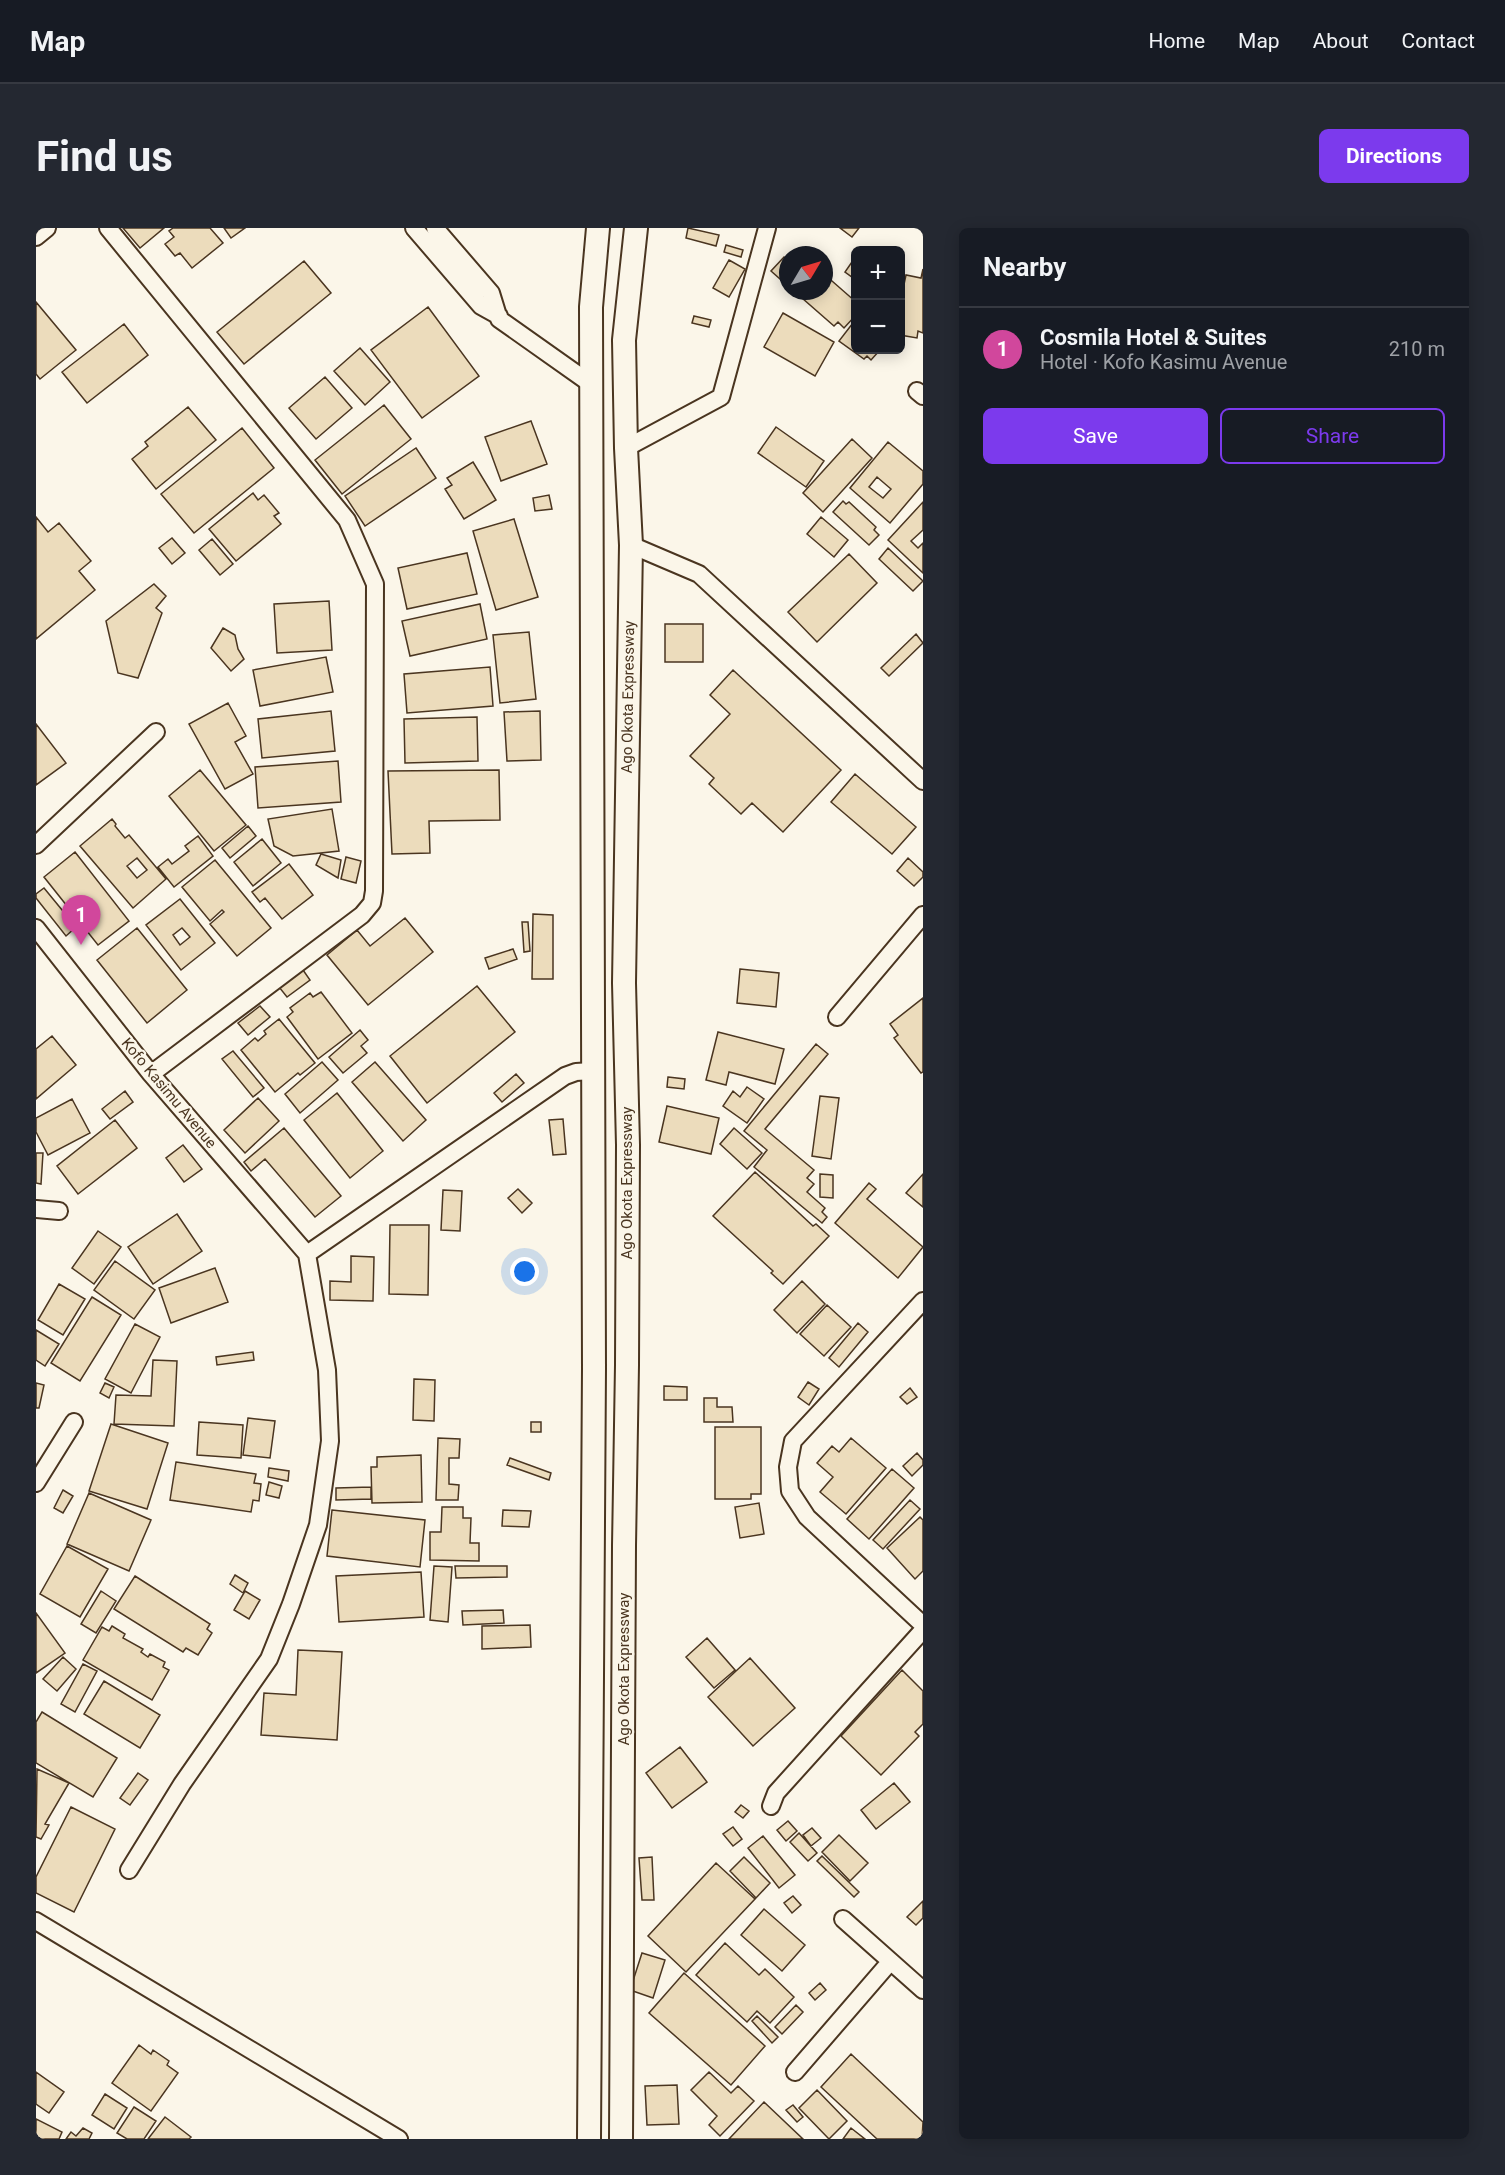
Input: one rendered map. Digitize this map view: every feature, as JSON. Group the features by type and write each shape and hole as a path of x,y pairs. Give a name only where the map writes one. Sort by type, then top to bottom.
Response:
{"main road":[{"name":"Ago Okota Expressway","path":"590,2139 594,1391 591,307 598,228"},
{"name":"Ago Okota Expressway","path":"621,2139 628,1145 624,983 631,545 624,340 636,228"}],"street":[{"path":"36,237 47,228"},
{"path":"108,228 347,520 375,584 374,891 372,903 362,915 151,1074"},
{"path":"414,228 481,306 499,316"},
{"path":"435,228 491,293 499,319 591,384"},
{"path":"626,448 721,397 766,228"},
{"path":"631,545 699,574 923,782"},
{"path":"36,845 156,732"},
{"path":"837,1017 917,933 923,915"},
{"name":"Kofo Kasimu Avenue","path":"36,928 151,1074 307,1254"},
{"path":"129,1870 182,1784 268,1659 291,1604 318,1525 330,1441 329,1406 327,1370 307,1254 555,1082 576,1072 592,1071"},
{"path":"36,1209 59,1211"},
{"path":"923,1301 793,1441 788,1467 790,1491 807,1517 923,1625"},
{"path":"36,1483 74,1422"},
{"path":"771,1806 776,1793 923,1630"},
{"path":"843,1919 923,1990"},
{"path":"36,1921 399,2139"},
{"path":"795,2072 890,1962"}],"building":[{"path":"123,228 164,228 140,248"},
{"path":"173,228 210,228 223,243 192,268 180,253 175,256 165,244 174,237 169,231"},
{"path":"224,228 245,228 231,238"},
{"path":"688,228 719,235 716,246 686,238"},
{"path":"840,228 859,228 852,237"},
{"path":"726,245 743,250 741,257 724,252"},
{"path":"729,260 745,269 729,297 713,288"},
{"path":"304,261 331,293 244,364 217,332"},
{"path":"779,262 779,278 771,271"},
{"path":"851,263 851,276 845,272"},
{"path":"923,269 923,333 918,331 917,338 905,336 905,280 906,275 921,278"},
{"path":"833,282 851,298 851,320 844,328 838,322 834,326 804,300 833,300"},
{"path":"36,302 76,350 40,379 36,374"},
{"path":"428,307 479,376 422,418 371,350"},
{"path":"783,313 834,342 815,376 764,347"},
{"path":"694,316 711,320 709,327 692,323"},
{"path":"124,324 148,355 87,403 62,372"},
{"path":"851,325 851,350 839,341"},
{"path":"360,348 390,382 365,405 334,371"},
{"path":"857,354 876,354 871,360 867,356 864,359"},
{"path":"325,377 352,408 316,439 289,408"},
{"path":"384,405 411,439 342,494 315,460"},
{"path":"188,407 216,440 156,489 132,459 148,446 145,442"},
{"path":"531,421 547,464 501,481 485,437"},
{"path":"776,427 824,461 806,487 758,453"},
{"path":"242,428 274,468 194,533 161,494"},
{"path":"852,439 872,458 823,512 803,493"},
{"path":"888,442 923,471 923,484 890,523 850,488","holes":["877,477 891,489 883,498 869,487"]},
{"path":"416,448 436,478 365,526 345,496"},
{"path":"473,462 496,500 464,519 445,489 452,485 447,478"},
{"path":"253,493 258,500 264,495 279,513 274,516 281,524 236,561 209,529"},
{"path":"549,495 552,509 535,511 533,498"},
{"path":"843,501 846,504 849,502 876,527 874,530 879,535 869,545 833,512"},
{"path":"923,502 923,530 911,541 918,548 923,543 923,573 888,540"},
{"path":"36,517 48,532 59,523 91,561 79,571 95,590 36,639"},
{"path":"821,517 848,540 834,557 807,534"},
{"path":"514,519 538,597 496,610 473,531"},
{"path":"172,538 185,553 172,564 159,548"},
{"path":"212,539 233,564 220,575 199,550"},
{"path":"888,548 923,581 913,591 879,559"},
{"path":"467,553 477,594 407,609 398,568"},
{"path":"849,554 877,583 817,642 788,612"},
{"path":"154,584 166,596 156,608 162,613 138,678 118,673 106,621"},
{"path":"329,601 332,650 277,653 274,604"},
{"path":"480,604 487,639 410,656 402,621"},
{"path":"665,624 703,624 703,662 665,662"},
{"path":"223,628 235,635 238,649 244,659 231,671 211,648"},
{"path":"529,632 536,699 500,703 493,635"},
{"path":"916,634 923,643 889,676 881,668"},
{"path":"326,657 333,692 260,706 253,670"},
{"path":"490,667 493,706 407,713 404,674"},
{"path":"733,670 841,770 783,832 752,803 741,814 709,784 714,778 690,756 730,714 710,695"},
{"path":"228,703 246,736 235,742 253,774 225,789 189,724"},
{"path":"331,711 335,751 262,758 258,719"},
{"path":"540,711 541,760 507,761 504,712"},
{"path":"477,717 478,761 405,763 404,719"},
{"path":"36,724 66,763 36,785"},
{"path":"338,761 341,802 258,808 255,767"},
{"path":"200,770 246,825 214,851 169,796"},
{"path":"499,770 500,820 429,821 430,853 392,854 388,771"},
{"path":"855,774 916,827 892,854 831,802"},
{"path":"332,809 339,851 293,856 274,846 268,819"},
{"path":"112,819 125,838 129,835 166,879 133,908 80,846","holes":["137,858 147,870 137,878 127,866"]},
{"path":"248,826 256,836 230,858 222,848"},
{"path":"198,836 213,856 174,887 158,867 168,859 172,864 189,851 185,846"},
{"path":"262,839 281,863 253,886 234,862"},
{"path":"75,852 129,921 98,945 44,877"},
{"path":"321,854 341,860 338,878 316,865"},
{"path":"346,857 361,861 356,883 341,879"},
{"path":"908,858 923,872 923,877 914,886 897,871"},
{"path":"215,860 271,928 237,956 210,924 224,912 222,910 210,921 182,887"},
{"path":"289,864 313,895 282,919 265,898 260,902 252,892"},
{"path":"44,888 76,927 66,936 36,898 36,894"},
{"path":"180,899 215,943 181,970 146,925","holes":["182,928 190,937 180,945 173,935"]},
{"path":"533,914 553,915 553,979 532,979"},
{"path":"405,918 433,952 368,1005 327,955 357,930 370,946"},
{"path":"522,922 528,922 530,951 524,952"},
{"path":"137,928 187,990 147,1023 97,960"},
{"path":"513,949 517,959 489,969 485,958"},
{"path":"740,969 779,973 776,1007 737,1003"},
{"path":"303,970 310,980 287,997 279,987"},
{"path":"477,986 515,1032 427,1103 390,1056"},
{"path":"321,992 352,1033 318,1059 287,1017 293,1012 290,1008 310,993 313,997"},
{"path":"923,998 923,1072 921,1073 894,1038 898,1035 890,1024"},
{"path":"260,1006 270,1017 248,1035 238,1023"},
{"path":"279,1019 315,1063 300,1075 298,1073 275,1092 241,1050 255,1038 258,1041 266,1034 264,1031"},
{"path":"360,1030 368,1040 361,1046 367,1053 343,1073 329,1057"},
{"path":"718,1032 784,1049 775,1084 729,1072 726,1085 706,1080"},
{"path":"52,1036 76,1065 36,1099 36,1049"},
{"path":"816,1044 828,1054 765,1129 814,1170 807,1178 814,1184 807,1192 825,1208 822,1212 827,1217 822,1223 754,1167 767,1150 744,1131"},
{"path":"233,1051 264,1088 253,1097 222,1059"},
{"path":"322,1062 338,1080 300,1113 285,1094"},
{"path":"375,1062 426,1120 403,1141 352,1082"},
{"path":"516,1074 524,1083 502,1102 494,1093"},
{"path":"668,1077 685,1079 684,1089 667,1087"},
{"path":"747,1087 764,1099 747,1123 723,1106 733,1091 740,1097"},
{"path":"125,1091 133,1102 110,1119 102,1109"},
{"path":"337,1093 383,1151 350,1178 304,1120"},
{"path":"820,1096 839,1098 831,1159 812,1156"},
{"path":"258,1098 279,1121 245,1153 224,1130"},
{"path":"72,1099 90,1133 48,1155 36,1132 36,1118"},
{"path":"667,1106 719,1118 711,1154 659,1142"},
{"path":"563,1119 566,1154 553,1155 549,1120"},
{"path":"115,1120 137,1148 78,1194 57,1166"},
{"path":"284,1128 341,1196 315,1217 265,1159 251,1171 244,1162"},
{"path":"734,1128 762,1153 747,1169 720,1144"},
{"path":"183,1145 202,1169 184,1182 166,1158"},
{"path":"36,1153 43,1153 41,1184 36,1183"},
{"path":"755,1172 813,1226 816,1224 829,1236 783,1284 771,1273 773,1271 713,1216"},
{"path":"820,1174 833,1175 833,1198 820,1197"},
{"path":"923,1174 923,1207 906,1193"},
{"path":"869,1183 876,1189 867,1199 923,1247 898,1278 835,1223"},
{"path":"518,1189 532,1203 522,1213 508,1198"},
{"path":"443,1190 462,1191 460,1231 441,1230"},
{"path":"177,1214 202,1251 153,1284 128,1247"},
{"path":"390,1225 429,1225 428,1295 389,1294"},
{"path":"98,1231 121,1247 94,1284 72,1268"},
{"path":"351,1256 374,1257 373,1301 330,1300 330,1281 351,1282"},
{"path":"115,1261 155,1290 134,1319 94,1290"},
{"path":"215,1268 228,1302 171,1323 159,1288"},
{"path":"802,1281 825,1304 797,1333 774,1310"},
{"path":"59,1284 85,1299 63,1335 38,1320"},
{"path":"92,1297 121,1315 80,1381 51,1363"},
{"path":"827,1305 851,1327 824,1356 800,1334"},
{"path":"858,1323 868,1332 839,1367 829,1358"},
{"path":"135,1324 160,1337 131,1393 105,1379"},
{"path":"36,1330 59,1344 45,1366 36,1360"},
{"path":"253,1352 254,1360 217,1365 216,1357"},
{"path":"153,1360 177,1361 174,1426 114,1424 116,1395 151,1396"},
{"path":"414,1379 435,1380 434,1421 413,1420"},
{"path":"808,1382 819,1389 809,1405 798,1397"},
{"path":"36,1383 44,1385 39,1408 36,1408"},
{"path":"105,1383 114,1387 109,1398 100,1393"},
{"path":"664,1386 687,1387 687,1400 664,1400"},
{"path":"910,1388 917,1397 907,1404 900,1397"},
{"path":"704,1398 717,1398 717,1407 732,1407 733,1422 704,1422"},
{"path":"248,1418 275,1421 270,1458 243,1455"},
{"path":"199,1422 243,1425 241,1458 197,1455"},
{"path":"531,1422 541,1422 541,1432 531,1432"},
{"path":"111,1424 168,1443 147,1509 89,1491"},
{"path":"715,1427 761,1427 761,1494 751,1494 751,1499 715,1499"},
{"path":"438,1438 460,1439 459,1458 449,1458 449,1484 459,1485 458,1500 436,1500"},
{"path":"851,1438 886,1468 846,1514 820,1492 833,1477 817,1463 832,1446 839,1452"},
{"path":"917,1453 923,1460 923,1465 912,1476 903,1466"},
{"path":"421,1455 422,1502 372,1503 371,1467 377,1467 377,1457"},
{"path":"510,1458 551,1473 549,1480 507,1465"},
{"path":"176,1462 256,1474 254,1483 261,1484 259,1501 253,1500 251,1512 170,1500"},
{"path":"269,1468 289,1471 288,1481 268,1477"},
{"path":"892,1469 914,1488 869,1539 847,1519"},
{"path":"269,1482 282,1486 279,1498 266,1495"},
{"path":"371,1487 371,1499 336,1500 336,1488"},
{"path":"63,1490 73,1496 63,1513 54,1508"},
{"path":"89,1493 151,1520 129,1571 67,1544"},
{"path":"910,1500 920,1509 883,1549 873,1540"},
{"path":"759,1503 764,1534 740,1538 735,1507"},
{"path":"442,1507 463,1507 463,1518 471,1518 470,1543 479,1543 479,1561 430,1560 430,1532 441,1532"},
{"path":"332,1510 425,1520 420,1567 327,1556"},
{"path":"503,1510 531,1511 529,1527 502,1526"},
{"path":"920,1517 923,1520 923,1571 915,1579 887,1548"},
{"path":"67,1546 108,1569 80,1617 40,1594"},
{"path":"434,1566 452,1567 448,1622 430,1620"},
{"path":"455,1566 507,1566 507,1577 456,1578"},
{"path":"421,1572 424,1617 339,1622 336,1576"},
{"path":"235,1575 248,1583 243,1593 230,1584"},
{"path":"135,1576 210,1624 207,1629 212,1633 198,1655 186,1648 183,1652 114,1609"},
{"path":"101,1591 116,1601 96,1633 81,1624"},
{"path":"245,1591 260,1600 249,1619 234,1610"},
{"path":"503,1610 504,1623 463,1625 462,1611"},
{"path":"36,1613 65,1653 36,1673"},
{"path":"530,1625 531,1647 482,1649 482,1626"},
{"path":"112,1626 125,1634 123,1638 143,1649 141,1652 148,1657 150,1654 165,1662 163,1667 169,1670 152,1700 83,1660 102,1627 109,1631"},
{"path":"707,1638 735,1670 714,1688 686,1657"},
{"path":"298,1650 342,1652 337,1740 261,1735 264,1693 296,1695"},
{"path":"63,1657 76,1669 57,1691 43,1679"},
{"path":"750,1658 795,1708 753,1746 708,1697"},
{"path":"83,1664 97,1671 75,1712 61,1704"},
{"path":"902,1670 923,1691 923,1724 915,1732 919,1736 881,1775 841,1736"},
{"path":"104,1681 160,1715 140,1748 84,1714"},
{"path":"42,1712 117,1758 93,1797 36,1763 36,1722"},
{"path":"680,1747 707,1782 672,1808 646,1773"},
{"path":"37,1769 69,1783 45,1824 49,1825 41,1839 36,1837"},
{"path":"138,1773 148,1780 130,1805 120,1798"},
{"path":"894,1783 910,1802 876,1829 861,1810"},
{"path":"741,1805 749,1811 743,1818 735,1812"},
{"path":"71,1807 115,1829 74,1912 36,1893 36,1877"},
{"path":"788,1821 797,1831 786,1841 777,1830"},
{"path":"733,1827 742,1839 733,1846 723,1834"},
{"path":"812,1828 821,1838 811,1846 803,1835"},
{"path":"799,1833 817,1853 808,1861 790,1842"},
{"path":"839,1835 868,1863 850,1881 822,1852"},
{"path":"763,1836 795,1875 779,1888 748,1848"},
{"path":"822,1856 859,1892 854,1897 817,1861"},
{"path":"652,1857 654,1900 642,1900 639,1858"},
{"path":"744,1857 770,1883 756,1898 730,1871"},
{"path":"716,1863 755,1899 686,1972 648,1936"},
{"path":"793,1896 801,1905 792,1913 784,1903"},
{"path":"923,1901 923,1918 916,1925 907,1917"},
{"path":"764,1909 805,1945 782,1971 741,1935"},
{"path":"725,1943 759,1975 765,1969 794,1997 770,2023 757,2011 747,2022 696,1975"},
{"path":"642,1953 665,1960 653,1998 630,1990"},
{"path":"684,1973 765,2046 731,2085 649,2013"},
{"path":"820,1983 826,1990 815,2000 809,1993"},
{"path":"796,2005 803,2012 782,2034 775,2027"},
{"path":"757,2016 778,2037 772,2043 752,2021"},
{"path":"139,2045 151,2054 153,2050 169,2061 167,2065 178,2073 151,2111 112,2083"},
{"path":"851,2054 923,2122 922,2139 877,2139 821,2087"},
{"path":"36,2072 64,2092 49,2113 36,2104"},
{"path":"709,2072 731,2093 738,2086 754,2101 720,2136 709,2125 717,2116 691,2090"},
{"path":"677,2085 679,2124 647,2125 645,2086"},
{"path":"817,2090 847,2121 829,2139 799,2108"},
{"path":"105,2094 127,2108 114,2129 92,2115"},
{"path":"764,2102 803,2139 729,2139"},
{"path":"793,2105 803,2117 797,2122 786,2110"},
{"path":"134,2107 156,2121 144,2139 127,2139 117,2133"},
{"path":"165,2117 191,2137 189,2139 148,2139"},
{"path":"36,2119 62,2132 59,2139 36,2139"},
{"path":"83,2128 92,2133 89,2139 66,2139 71,2132 76,2136"},
{"path":"851,2128 865,2139 843,2139"}],"place":[{"name":"Cosmila Hotel & Suites","path":"81,945"}]}
